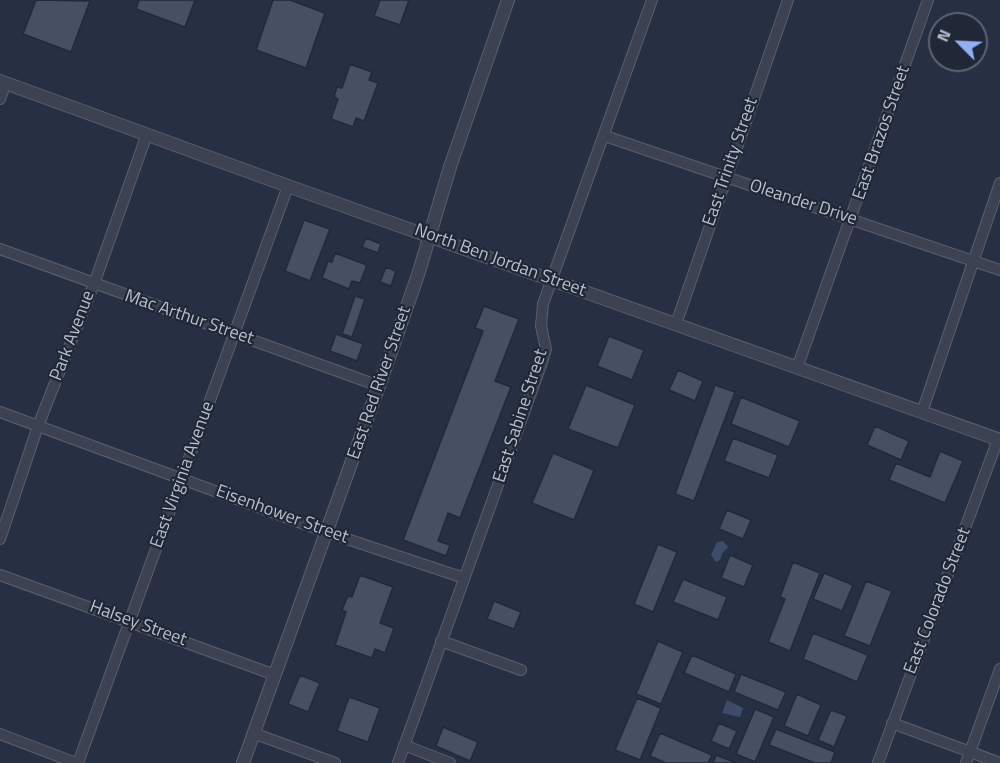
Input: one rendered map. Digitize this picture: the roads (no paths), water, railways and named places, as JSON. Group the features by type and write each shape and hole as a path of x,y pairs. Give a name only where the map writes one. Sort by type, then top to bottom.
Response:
{"street":[{"name":"East Red River Street","path":"243,763 418,275 450,167 508,0"},
{"name":"East Sabine Street","path":"398,763 542,365 546,349 541,316 652,0"},
{"name":"East Trinity Street","path":"676,324 788,0"},
{"name":"East Brazos Street","path":"797,368 852,219 928,0"},
{"name":"North Ben Jordan Street","path":"3,82 999,440"},
{"path":"0,99 3,82"},
{"name":"Park Avenue","path":"0,539 38,426 94,284 147,134"},
{"name":"Oleander Drive","path":"605,136 1000,270"},
{"path":"922,412 1000,183"},
{"name":"East Virginia Avenue","path":"77,763 288,186"},
{"name":"Mac Arthur Street","path":"0,249 379,386"},
{"name":"Eisenhower Street","path":"0,412 326,532 464,578"},
{"name":"East Colorado Street","path":"878,763 999,440"},
{"name":"Halsey Street","path":"0,575 275,675"},
{"path":"441,641 521,670"},
{"path":"966,763 1000,669"},
{"path":"892,723 1000,763"},
{"path":"253,733 335,763"},
{"path":"0,734 77,763"},
{"path":"404,745 450,763"}],"water":[{"path":"723,541 728,547 720,560 716,562 711,555 717,542"},
{"path":"727,700 743,708 740,717 722,713"}]}
